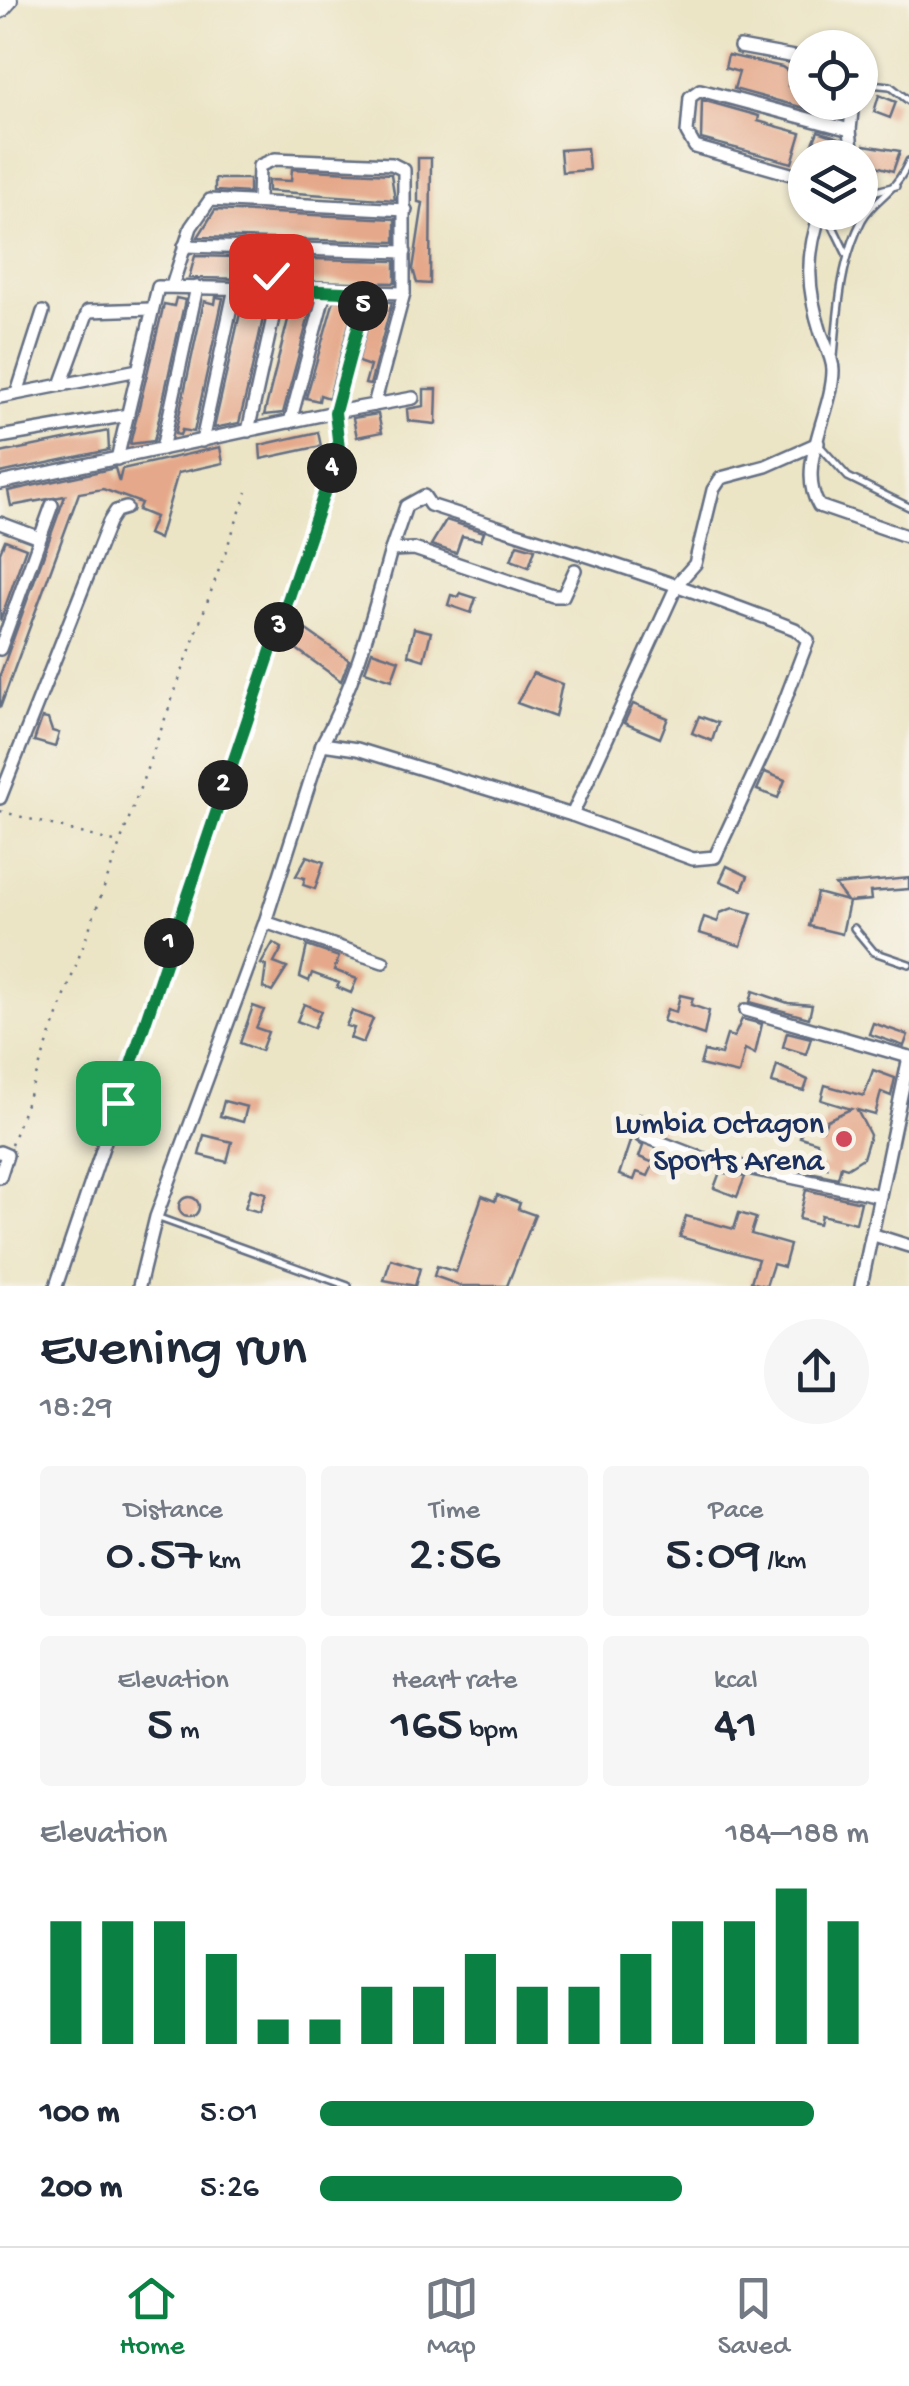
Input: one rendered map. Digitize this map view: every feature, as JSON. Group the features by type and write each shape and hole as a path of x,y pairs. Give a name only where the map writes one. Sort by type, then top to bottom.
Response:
{"main road":[{"path":"0,9 8,0"}],"street":[{"path":"740,47 788,55"},
{"path":"788,173 695,147 687,133 690,97 700,90 850,130"},
{"path":"851,120 851,140"},
{"path":"258,200 259,166 275,159 392,164 404,170 404,293 374,405"},
{"path":"172,286 198,213 210,200 406,210"},
{"path":"817,230 807,258 810,300 834,370 810,482 819,506 909,537"},
{"path":"184,246 405,252"},
{"path":"265,289 278,273 291,277 296,290 290,302 276,304"},
{"path":"117,459 158,287 265,289"},
{"path":"162,449 197,287"},
{"path":"202,441 236,288"},
{"path":"248,431 276,304 265,289"},
{"path":"296,290 404,293"},
{"path":"290,422 326,292"},
{"path":"56,1286 339,449 335,412 367,293"},
{"path":"60,385 88,311 152,309"},
{"path":"18,393 43,312"},
{"path":"0,397 138,370"},
{"path":"0,483 413,398"},
{"path":"0,437 128,414"},
{"path":"572,815 678,583 695,564 713,490 721,478 766,466 818,444"},
{"path":"139,1286 156,1217 265,922 322,744 342,709 368,640 406,506 424,496 430,505 551,547 678,583 795,629 808,640 728,834 714,857 703,860 357,749 322,744"},
{"path":"0,649 52,505"},
{"path":"0,798 109,522 116,511 126,508"},
{"path":"0,520 40,538"},
{"path":"391,550 414,549 554,596 563,596 575,570"},
{"path":"265,922 383,962"},
{"path":"746,1010 909,1057 861,1286"},
{"path":"644,1136 701,1158 880,1196"},
{"path":"0,1178 4,1154"},
{"path":"874,1235 909,1246"}],"lane":[{"path":"878,85 890,86 909,101"},
{"path":"834,370 839,294 848,256 864,216 899,186 909,161"},
{"path":"878,191 899,186"},
{"path":"834,230 848,256"},
{"path":"818,444 848,477 909,507"},
{"path":"854,928 874,952 909,964"},
{"path":"156,1217 348,1286"}],"path":[{"path":"4,1154 246,492"},
{"path":"0,811 119,843"}],"building":[{"path":"728,55 782,67 788,71 788,104 734,89 739,72 725,68"},
{"path":"879,95 896,102 890,118 878,114"},
{"path":"702,100 801,133 799,140 788,140 788,162 701,139"},
{"path":"818,131 842,139 842,140 814,140"},
{"path":"878,147 900,151 893,171 878,166"},
{"path":"587,148 589,170 562,172 560,150"},
{"path":"418,158 431,158 430,284 417,283 413,269 423,203 418,202"},
{"path":"292,169 391,174 395,200 268,191 268,180 291,181"},
{"path":"215,179 249,179 249,193 215,191"},
{"path":"215,210 395,219 395,242 198,237"},
{"path":"195,256 395,261 395,283 306,281 306,267 283,264 258,266 258,279 189,278"},
{"path":"216,297 223,298 194,432 182,430 180,435 175,434 204,301 215,304"},
{"path":"176,298 185,300 154,441 130,444 164,304 174,306"},
{"path":"243,300 265,309 248,387 239,423 214,428"},
{"path":"307,300 313,301 283,413 264,415 290,312 304,315"},
{"path":"334,300 355,302 329,398 320,395 319,401 306,398"},
{"path":"374,302 392,302 370,385 365,384 370,366 358,362"},
{"path":"424,389 437,389 436,424 408,421 407,409 424,406"},
{"path":"378,414 382,432 357,437 353,418"},
{"path":"108,431 109,450 0,473 0,453"},
{"path":"318,432 321,446 261,459 260,445"},
{"path":"220,447 223,463 178,473 159,539 148,534 155,517 138,510 141,503 103,489 79,493 0,708 0,675 65,496 11,506 8,491 115,468 119,482 122,469"},
{"path":"446,520 484,532 481,540 462,536 456,553 431,545"},
{"path":"5,540 26,548 0,621 0,552"},
{"path":"517,544 535,549 529,567 511,560"},
{"path":"460,593 476,598 471,613 448,605 451,595 459,597"},
{"path":"292,620 349,660 341,681 284,640"},
{"path":"414,628 431,632 424,660 408,655"},
{"path":"372,651 399,660 392,680 365,671"},
{"path":"533,673 562,684 555,717 517,703"},
{"path":"633,704 668,718 660,738 624,723"},
{"path":"699,716 718,723 712,741 692,733"},
{"path":"42,718 48,719 52,731 59,733 55,747 34,741"},
{"path":"765,772 785,780 778,798 757,790"},
{"path":"307,856 324,862 315,889 303,885 305,878 296,876"},
{"path":"727,866 748,876 742,890 720,881"},
{"path":"909,878 909,889 870,892 871,900 849,902 842,934 809,926 817,893 847,901 835,885"},
{"path":"733,908 752,913 741,946 699,933 704,917 718,922 720,913"},
{"path":"273,943 282,948 274,963 287,968 272,992 263,988 266,966 261,964"},
{"path":"307,946 339,957 334,970 357,979 351,993 337,987 339,983 312,973 309,981 300,977"},
{"path":"753,991 788,1003 812,1005 809,1018 750,1002"},
{"path":"680,995 693,998 691,1005 709,1011 704,1035 663,1021 667,1009 676,1012"},
{"path":"304,1004 321,1011 314,1028 297,1021"},
{"path":"253,1006 264,1010 256,1028 268,1032 261,1051 240,1043"},
{"path":"352,1011 373,1019 363,1043 350,1038 354,1028 346,1026"},
{"path":"742,1019 762,1024 755,1054 745,1049 739,1074 700,1065 704,1051 721,1055 727,1035 734,1037"},
{"path":"873,1023 908,1035 904,1046 869,1034"},
{"path":"787,1032 811,1038 806,1054 783,1047"},
{"path":"777,1065 808,1080 804,1091 772,1083"},
{"path":"873,1070 895,1078 891,1096 881,1092 875,1115 857,1110 870,1135 863,1158 847,1168 841,1166 838,1178 810,1172 814,1164 827,1167 817,1142 800,1137 804,1123 823,1129 827,1120 851,1109 821,1100 825,1085 864,1096"},
{"path":"224,1101 247,1107 243,1122 220,1116"},
{"path":"639,1114 664,1121 661,1132 644,1127 636,1132 636,1141 643,1146 639,1157 654,1163 648,1176 637,1172 634,1180 619,1175"},
{"path":"204,1135 232,1142 227,1162 199,1155"},
{"path":"720,1172 745,1177 737,1197 714,1188"},
{"path":"251,1189 266,1193 260,1212 245,1208"},
{"path":"806,1190 861,1202 856,1223 821,1215 819,1224 799,1219"},
{"path":"497,1195 520,1203 518,1209 535,1215 507,1286 462,1286 434,1276 437,1266 456,1272 482,1196 495,1201"},
{"path":"185,1197 193,1197 199,1207 193,1217 185,1217 179,1211 179,1203"},
{"path":"739,1213 756,1218 751,1234 790,1245 784,1267 773,1264 766,1286 751,1282 758,1259 680,1237 686,1216 734,1229"},
{"path":"391,1259 420,1268 415,1286 384,1280"}],"place":[{"name":"Lumbia Octagon Sports Arena","path":"844,1139"}],"route":[{"path":"118,1103 167,948 339,449 335,412 367,293 296,290 291,277 278,273 271,276"}]}
